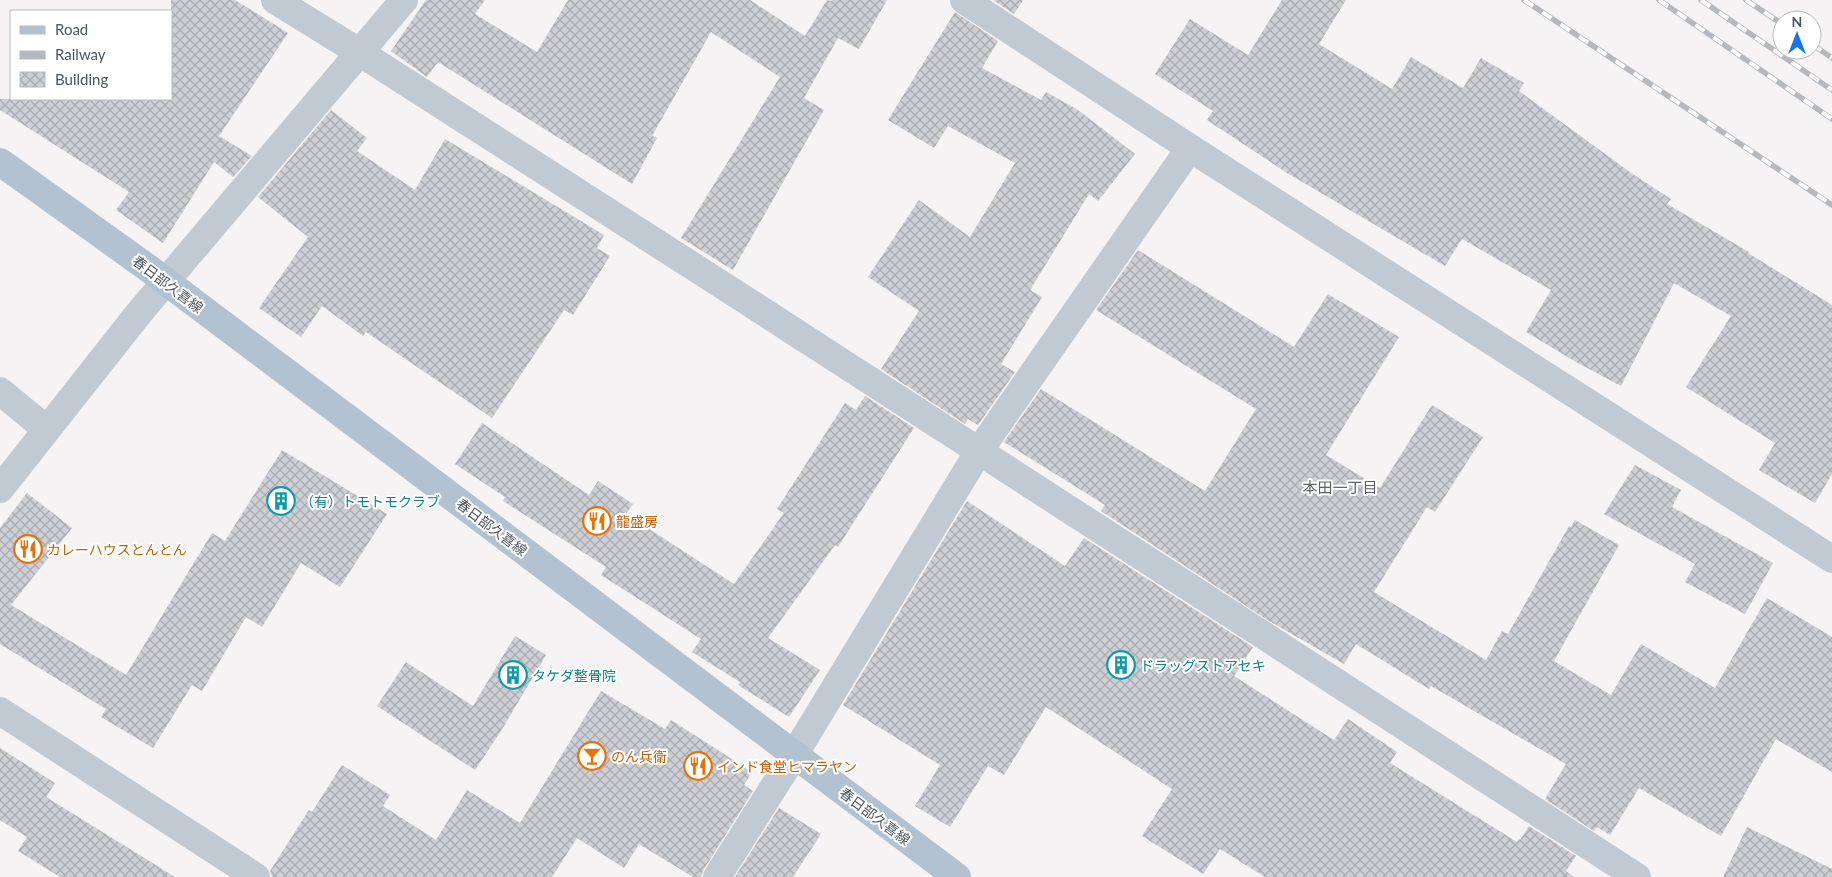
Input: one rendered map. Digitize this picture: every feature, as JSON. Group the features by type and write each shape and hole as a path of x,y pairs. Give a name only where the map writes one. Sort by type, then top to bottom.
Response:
{"main road":[{"name":"春日部久喜線","path":"0,162 166,282 958,877"}],"street":[{"path":"275,0 359,52 979,451 1637,877"},
{"path":"0,489 139,313 404,0"},
{"path":"964,0 1190,148 1276,201 1832,558"},
{"path":"717,877 794,755 979,451 1190,148"},
{"path":"0,391 46,429"},
{"path":"0,711 256,877"}],"building":[{"path":"171,0 235,0 288,33 219,136 252,156 233,177 214,162 163,243 116,210 129,192 0,110 0,99 172,100"},
{"path":"426,0 485,0 475,14 537,52 568,0 750,0 805,36 827,0 887,0 859,49 838,38 804,98 824,110 733,270 681,238 780,77 711,32 652,136 657,138 632,184 438,62 427,77 391,51"},
{"path":"993,0 1023,0 1014,14"},
{"path":"1282,0 1346,0 1319,44 1392,89 1411,57 1463,88 1481,58 1524,83 1519,91 1634,175 1671,199 1667,204 1749,252 1832,305 1832,474 1815,503 1759,470 1775,443 1686,387 1731,316 1674,283 1621,386 1526,332 1551,290 1462,239 1445,266 1287,173 1207,120 1213,111 1155,74 1190,19 1248,55"},
{"path":"955,12 998,41 982,68 1041,100 1046,92 1078,110 1135,154 1098,201 1089,194 1030,290 1042,297 1001,364 1015,372 978,425 968,419 965,424 881,369 919,311 868,277 919,200 970,237 1015,163 948,126 934,148 888,120"},
{"path":"331,110 367,138 357,151 415,190 445,139 604,235 597,248 610,256 573,315 564,310 492,418 366,332 363,336 322,306 301,337 259,308 308,237 258,197"},
{"path":"1138,250 1294,347 1328,294 1399,337 1326,455 1380,488 1432,405 1483,437 1435,512 1427,507 1374,592 1486,660 1502,631 1508,634 1569,526 1571,527 1575,520 1619,545 1554,661 1611,695 1641,644 1715,688 1767,598 1832,637 1832,772 1776,739 1721,836 1639,788 1610,835 1597,827 1594,831 1545,799 1566,764 1431,686 1429,689 1356,644 1344,664 1269,621 1101,511 1105,505 1004,442 1041,389 1205,491 1256,409 1096,310"},
{"path":"865,396 914,428 838,547 835,545 768,638 820,670 789,717 738,685 740,682 692,652 701,639 601,575 606,567 503,501 505,497 455,464 482,423 589,495 598,481 633,504 626,514 734,584 784,513 777,509 845,403 856,410"},
{"path":"282,450 387,514 340,587 301,563 262,627 246,617 202,691 192,685 153,748 101,717 106,709 0,644 0,528 27,493 72,528 11,605 126,675 212,533 225,541"},
{"path":"1635,465 1681,490 1672,507 1773,563 1745,614 1685,582 1695,564 1604,514"},
{"path":"967,501 1065,566 1084,538 1253,647 1234,676 1334,740 1348,719 1397,752 1390,763 1517,842 1529,826 1576,856 1566,871 1574,877 1265,877 1220,849 1203,874 1142,836 1172,789 1046,707 1004,775 988,766 950,827 915,806 940,765 843,705"},
{"path":"515,636 546,655 501,731 475,770 377,706 406,662 473,706"},
{"path":"601,691 665,729 671,720 752,772 744,785 753,791 704,869 701,877 693,877 639,844 624,868 577,838 552,877 272,877 270,871 309,810 312,812 342,765 390,795 383,806 436,840 467,790 520,823"},
{"path":"0,748 55,783 46,797 175,877 60,877 18,851 27,837 0,820"},
{"path":"779,808 821,834 793,877 735,877"},
{"path":"1747,827 1832,869 1832,877 1723,877"}],"railway":[{"path":"1524,0 1832,205"},
{"path":"1659,0 1832,119"},
{"path":"1701,0 1832,90"},
{"path":"1746,0 1772,17"},
{"path":"1822,51 1832,58"}],"place":[{"name":"（有）トモトモクラブ","path":"281,501"},
{"name":"龍盛房","path":"597,521"},
{"name":"カレーハウスとんとん","path":"28,549"},
{"name":"ドラッグストアセキ","path":"1121,665"},
{"name":"タケダ整骨院","path":"513,675"},
{"name":"のん兵衛","path":"592,756"},
{"name":"インド食堂ヒマラヤン","path":"698,766"}],"district":[{"name":"本田一丁目","path":"1340,487"}]}
